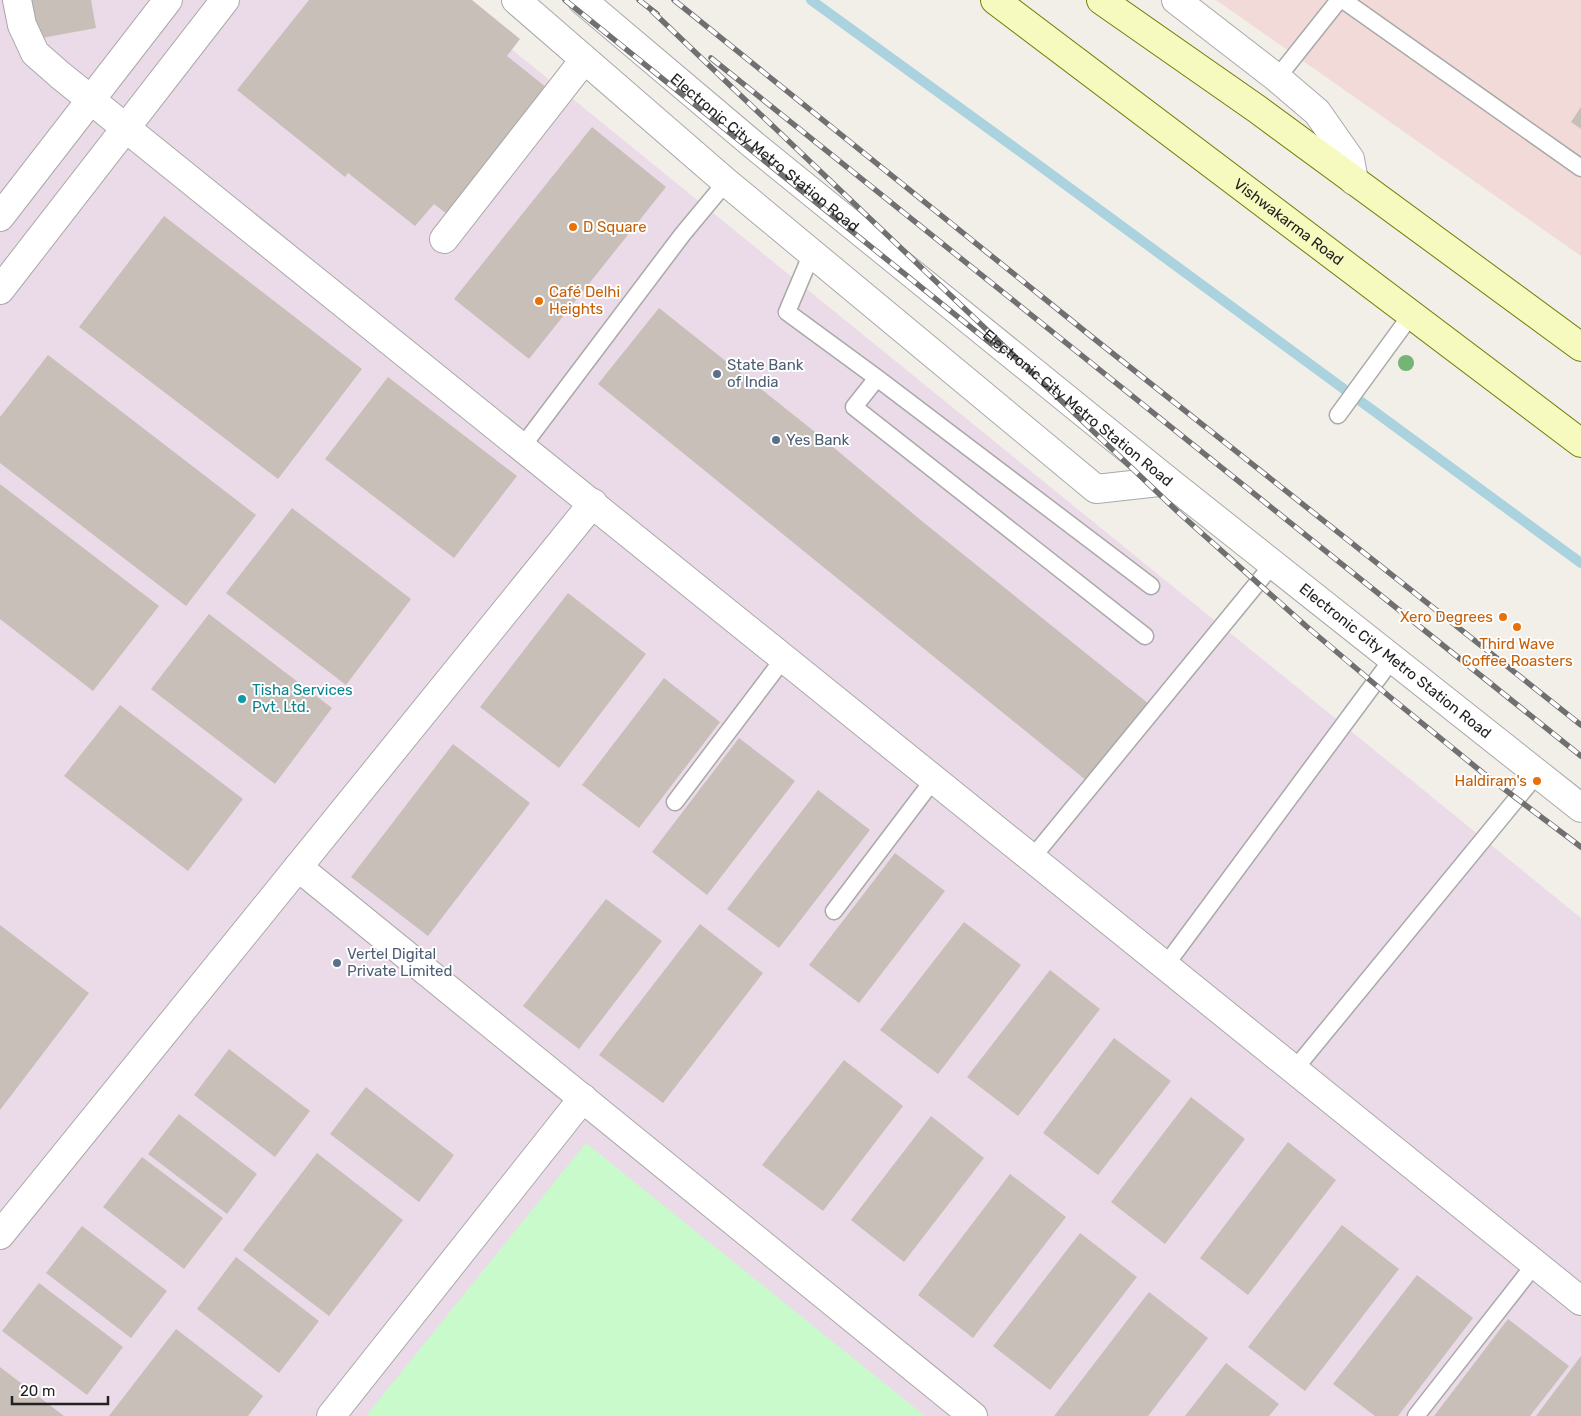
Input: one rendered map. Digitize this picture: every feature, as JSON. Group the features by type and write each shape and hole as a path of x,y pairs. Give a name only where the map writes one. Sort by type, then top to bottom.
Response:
{"main road":[{"name":"Vishwakarma Road","path":"995,0 1581,443"},
{"path":"1101,0 1257,109 1581,347"}],"street":[{"path":"17,0 22,26 35,53 60,75 1581,1301"},
{"path":"0,217 168,0"},
{"path":"0,290 225,0"},
{"path":"516,0 726,182 1096,489 1168,481"},
{"name":"Electronic City Metro Station Road","path":"582,0 756,146 1168,481 1581,808"},
{"path":"1176,0 1277,78 1317,112 1350,159 1354,180"},
{"path":"444,239 584,60"},
{"path":"0,1235 592,503"},
{"path":"298,867 973,1416"},
{"path":"331,1416 583,1098"}],"lane":[{"path":"1277,78 1341,0 1581,168"},
{"path":"522,447 682,235 726,182"},
{"path":"812,253 787,312 1151,586"},
{"path":"1338,415 1411,315"},
{"path":"877,378 854,407 1145,636"},
{"path":"1032,858 1273,564"},
{"path":"675,802 784,658"},
{"path":"1165,966 1393,658"},
{"path":"1294,1070 1538,774"},
{"path":"834,911 934,779"},
{"path":"1416,1416 1535,1264"}],"shaded area":[{"path":"0,0 451,0 1581,918 1581,1416 0,1416"},
{"path":"1216,0 1581,0 1581,256"}],"green space":[{"path":"586,1143 925,1416 366,1416"}],"building":[{"path":"24,0 91,0 96,28 31,40"},
{"path":"309,0 472,0 520,39 507,56 552,92 452,218 434,204 415,226 348,173 345,177 237,90"},
{"path":"1581,107 1581,129 1571,122"},
{"name":"D Square","path":"592,127 666,187 529,359 454,299"},
{"path":"164,216 362,369 278,479 79,327"},
{"path":"659,308 815,432 923,522 1149,704 1087,781 598,384"},
{"path":"48,355 256,515 186,606 0,463 0,417"},
{"path":"388,377 517,476 454,558 325,459"},
{"path":"0,484 159,606 93,691 0,619"},
{"path":"292,508 411,599 346,685 226,593"},
{"path":"568,593 646,654 559,768 480,707"},
{"name":"Tisha Services Pvt. Ltd.","path":"209,614 332,708 275,784 151,689"},
{"path":"664,678 720,722 639,828 582,785"},
{"path":"120,705 243,799 188,871 64,776"},
{"path":"739,738 795,781 707,895 652,852"},
{"path":"453,744 530,803 428,936 351,877"},
{"path":"818,790 870,830 779,948 727,909"},
{"path":"895,853 945,891 859,1003 809,965"},
{"path":"606,899 662,941 579,1049 523,1006"},
{"path":"964,922 1021,965 938,1074 880,1030"},
{"path":"700,924 763,973 663,1103 599,1055"},
{"path":"0,925 89,993 0,1110"},
{"path":"1050,970 1100,1009 1018,1116 967,1077"},
{"path":"1114,1038 1171,1081 1098,1175 1043,1133"},
{"path":"229,1049 310,1111 275,1157 194,1095"},
{"path":"844,1060 903,1106 823,1211 762,1165"},
{"path":"366,1087 454,1155 419,1202 330,1134"},
{"path":"1191,1097 1245,1139 1165,1244 1111,1202"},
{"path":"179,1114 257,1174 227,1214 148,1154"},
{"path":"931,1116 984,1158 904,1262 851,1220"},
{"path":"1288,1142 1336,1180 1248,1295 1200,1258"},
{"path":"317,1153 403,1220 329,1316 243,1250"},
{"path":"142,1157 223,1218 184,1269 103,1207"},
{"path":"1010,1174 1066,1217 973,1338 918,1295"},
{"path":"1342,1225 1399,1269 1305,1391 1248,1347"},
{"path":"82,1226 167,1291 131,1338 46,1273"},
{"path":"1080,1233 1137,1277 1050,1390 993,1346"},
{"path":"236,1257 319,1321 279,1373 197,1309"},
{"path":"1417,1275 1473,1318 1398,1416 1375,1416 1333,1384"},
{"path":"39,1283 123,1347 87,1395 2,1331"},
{"path":"1149,1292 1208,1338 1148,1416 1054,1416"},
{"path":"1508,1319 1569,1366 1530,1416 1434,1416"},
{"path":"176,1329 263,1396 248,1416 109,1416"},
{"path":"1581,1356 1581,1416 1536,1416"},
{"path":"1226,1363 1279,1404 1269,1416 1185,1416"},
{"path":"0,1367 64,1416 0,1416"}],"waterway":[{"path":"811,0 1581,563"}],"railway":[{"path":"565,0 999,350"},
{"path":"639,0 657,14"},
{"path":"674,0 1092,337 1581,725"},
{"path":"652,11 1178,512 1306,626 1390,697 1483,773 1581,847"},
{"path":"711,58 1581,756"}],"place":[{"name":"D Square","path":"573,227"},
{"name":"Café Delhi Heights","path":"539,301"},
{"name":"State Bank of India","path":"717,374"},
{"name":"Yes Bank","path":"776,440"},
{"name":"Xero Degrees","path":"1503,617"},
{"name":"Third Wave Coffee Roasters","path":"1517,627"},
{"name":"Tisha Services Pvt. Ltd.","path":"242,699"},
{"name":"Haldiram's","path":"1537,781"},
{"name":"Vertel Digital Private Limited","path":"337,963"}]}
